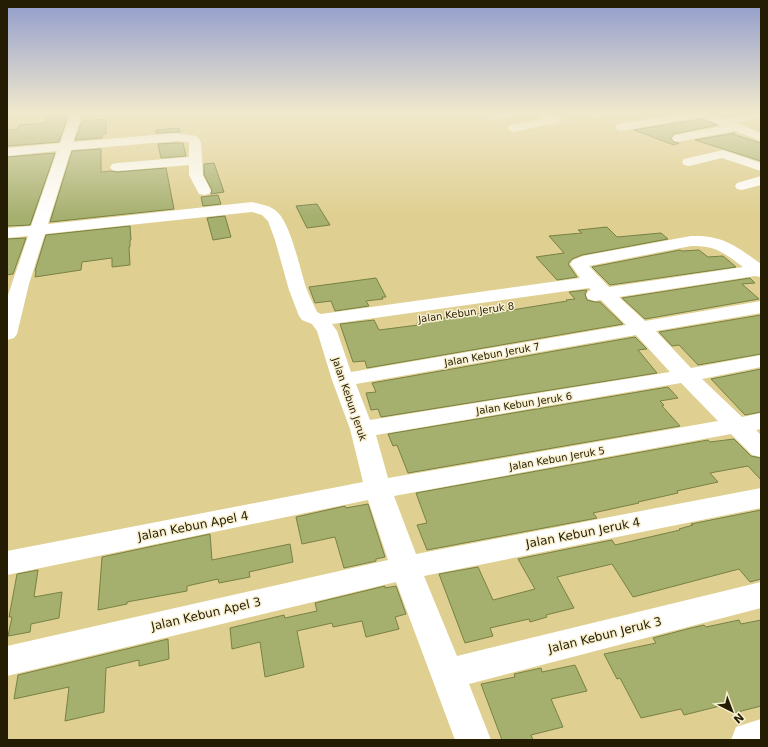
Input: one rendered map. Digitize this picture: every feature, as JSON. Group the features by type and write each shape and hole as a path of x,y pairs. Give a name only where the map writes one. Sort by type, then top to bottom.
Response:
{"street":[{"path":"7,152 66,147 37,230 20,284 7,334"},
{"path":"195,147 196,175 204,191"},
{"path":"730,151 747,147"},
{"path":"689,162 723,154 761,167"},
{"path":"117,167 195,161"},
{"path":"742,186 761,180"},
{"path":"7,233 252,207 271,214 275,220 287,252 298,291 309,316 323,325"},
{"path":"759,271 726,246 706,240 691,241 589,260 579,264 599,288 641,328 686,376 761,449"},
{"name":"Jalan Kebun Jeruk 8","path":"323,325 599,288 759,271"},
{"name":"Jalan Kebun Jeruk 7","path":"342,380 761,307"},
{"name":"Jalan Kebun Jeruk","path":"323,325 342,380 362,430 378,489 406,568 473,740"},
{"name":"Jalan Kebun Jeruk 6","path":"362,430 686,376 761,361"},
{"name":"Jalan Kebun Jeruk 5","path":"378,489 761,421"},
{"name":"Jalan Kebun Apel 4","path":"7,563 378,489"},
{"name":"Jalan Kebun Jeruk 4","path":"406,568 761,498"},
{"name":"Jalan Kebun Apel 3","path":"7,661 406,568"},
{"name":"Jalan Kebun Jeruk 3","path":"448,674 761,595"},
{"path":"749,740 761,737"}],"building":[{"path":"159,147 184,147 186,156 161,158"},
{"path":"717,147 761,147 761,161"},
{"path":"101,149 101,172 166,168 174,209 50,222 72,151"},
{"path":"55,153 30,225 7,226 7,157"},
{"path":"214,163 224,192 211,194 212,190 204,175 204,164"},
{"path":"218,195 221,204 203,206 201,197"},
{"path":"317,204 330,225 307,228 296,206"},
{"path":"225,216 231,237 213,240 207,218"},
{"path":"130,226 130,265 112,267 112,258 82,262 81,270 35,277 35,271 46,235"},
{"path":"607,227 617,237 661,233 668,239 582,255 572,259 568,264 577,277 557,280 536,257 564,253 549,236 582,233 578,230"},
{"path":"26,238 13,274 7,275 7,239"},
{"path":"680,250 699,250 708,257 723,256 736,267 610,285 592,267"},
{"path":"376,278 386,297 382,297 383,299 366,301 369,306 335,311 331,301 315,303 309,287"},
{"path":"750,278 755,283 742,284 759,299 645,319 622,298"},
{"path":"587,290 585,294 587,300 600,302 623,324 367,368 365,361 353,362 340,324 374,320 379,330 418,325 417,323 437,321 436,319 512,310 567,301 566,300 575,299 569,292"},
{"path":"761,315 761,354 698,365 679,345 672,346 659,332"},
{"path":"635,337 647,349 638,350 657,373 381,417 378,409 371,410 366,393 376,392 372,383"},
{"path":"761,369 761,412 745,415 711,379"},
{"path":"668,387 678,398 660,401 664,405 662,406 680,426 408,473 397,445 393,446 388,434"},
{"path":"734,439 751,456 761,458 761,480 748,466 710,473 718,482 677,491 678,493 638,502 639,503 593,513 597,518 427,550 417,525 427,523 416,493 708,440 710,442"},
{"path":"368,504 385,557 376,559 376,561 344,568 335,537 302,544 296,517 345,506 346,508"},
{"path":"761,510 761,579 750,582 739,569 633,597 612,564 557,577 574,608 546,615 547,617 530,622 529,619 490,628 493,636 465,643 439,574 478,567 493,600 535,589 518,559 612,540 615,545 680,530 679,529 693,525 691,524"},
{"path":"210,534 212,560 290,544 293,562 249,572 250,577 219,583 218,579 187,586 187,591 127,602 127,604 98,610 102,557"},
{"path":"38,570 34,597 62,592 59,618 31,624 30,632 8,636 12,617 9,617 17,574"},
{"path":"385,586 385,588 396,586 406,614 395,617 399,629 366,637 362,621 333,627 332,623 297,631 304,667 265,677 260,642 232,649 230,628 284,615 285,618 317,611 315,603"},
{"path":"739,620 741,624 761,620 761,706 734,713 728,704 684,715 681,709 641,718 620,678 617,679 604,654 656,643 653,638 691,628 704,625 706,627"},
{"path":"168,639 169,659 139,666 139,660 106,668 104,712 65,721 69,687 14,699 18,675"},
{"path":"575,665 587,691 551,699 563,727 531,735 533,740 502,740 481,684 515,677 514,674 541,668 542,672"}]}
